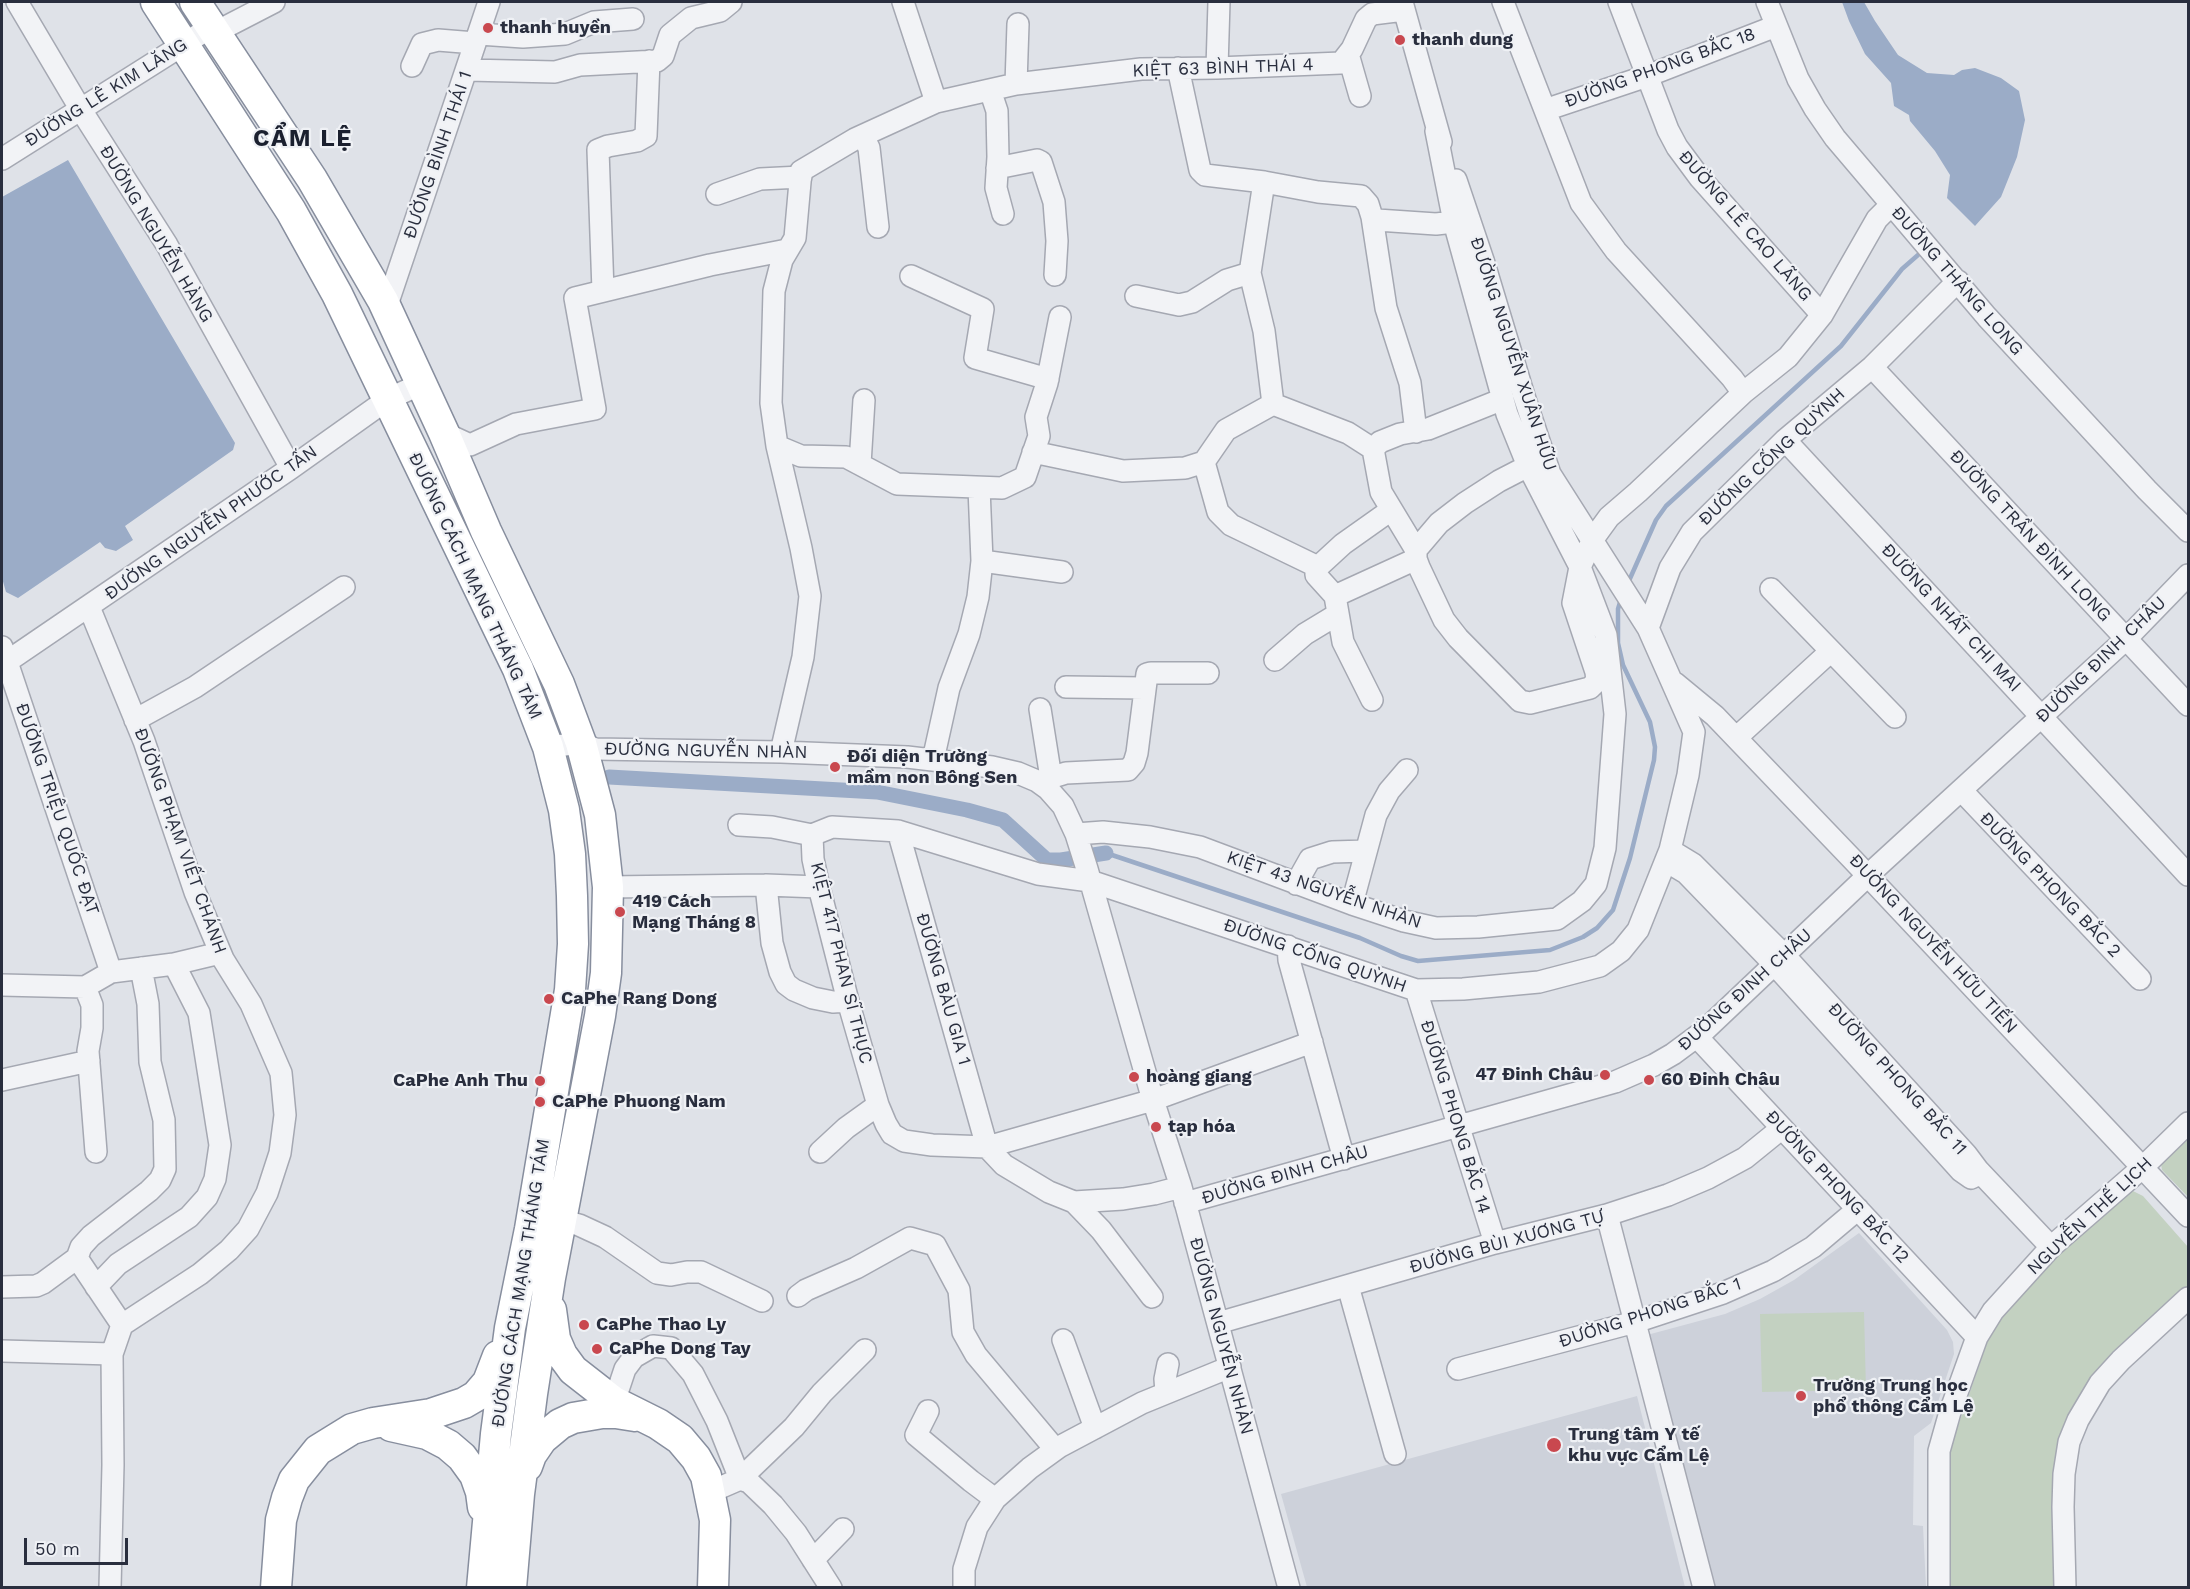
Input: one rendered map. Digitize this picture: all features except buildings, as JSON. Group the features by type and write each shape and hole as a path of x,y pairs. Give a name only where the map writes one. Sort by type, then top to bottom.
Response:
{"highway":[{"name":"ĐƯỜNG CÁCH MẠNG THÁNG TÁM","path":"156,2 291,212 337,294 518,669 548,747 564,810 570,854 573,944 570,990 530,1229 510,1328 496,1434 482,1587"},
{"name":"ĐƯỜNG CÁCH MẠNG THÁNG TÁM","path":"195,2 312,179 386,308 444,432 486,531 559,684 581,743 600,815 609,913 606,973 600,1016 550,1278 519,1494 511,1587"},
{"path":"550,1278 551,1321 562,1354 573,1370 614,1402 647,1418 680,1439 696,1458 706,1476 715,1520 713,1587"},
{"path":"276,1587 281,1520 294,1480 318,1449 352,1429 450,1409 476,1396 488,1382 510,1328"},
{"path":"519,1494 531,1455 542,1439 560,1424 584,1415 602,1413 647,1418"},
{"path":"373,1423 427,1434 448,1445 462,1457 475,1475 481,1492 487,1529"}],"street":[{"name":"ĐƯỜNG NGUYỄN HÀNG","path":"18,2 81,110 167,245 291,468"},
{"name":"ĐƯỜNG LÊ KIM LĂNG","path":"2,159 183,45 274,2"},
{"name":"ĐƯỜNG BÌNH THÁI 1","path":"386,308 489,2"},
{"path":"903,2 936,102"},
{"path":"1217,68 1219,2"},
{"path":"1503,2 1581,203 1616,251 1743,393"},
{"name":"ĐƯỜNG LÊ CAO LÃNG","path":"1619,2 1668,130 1688,163 1822,315"},
{"name":"ĐƯỜNG THĂNG LONG","path":"1767,2 1798,79 1835,138 1987,317 2062,400 2188,531"},
{"path":"467,70 555,72 580,65 657,61 663,56 670,35 691,18 720,11 730,3"},
{"path":"1360,96 1348,54 1366,19 1372,14 1403,6"},
{"name":"ĐƯỜNG NGUYỄN XUÂN HỮU","path":"1403,6 1436,131 1455,222 1503,399 1528,466 1580,567"},
{"path":"412,66 422,44 438,40 522,38 565,34 594,22 633,19"},
{"path":"1016,84 1018,24"},
{"name":"ĐƯỜNG PHONG BẮC 18","path":"1545,110 1647,76 1776,26"},
{"name":"KIỆT 63 BÌNH THÁI 4","path":"801,174 863,136 936,102 1016,84 1141,69 1341,63 1348,54"},
{"path":"603,291 598,150 638,141 646,136 649,61"},
{"path":"1179,68 1202,173 1210,177 1361,196 1368,204 1386,308 1410,382 1416,432"},
{"path":"990,90 997,111 996,188 1003,214"},
{"name":"ĐƯỜNG NGUYỄN XUÂN HỮU","path":"1436,131 1466,205 1516,373 1550,474 1648,628"},
{"path":"863,136 869,148 878,227"},
{"path":"997,168 1037,160 1041,162 1055,208 1057,241 1055,274"},
{"path":"717,194 760,179 801,174 795,238 782,260 774,291 771,403 777,446 810,596 803,657 781,752"},
{"path":"1264,182 1250,273 1264,331 1273,404"},
{"path":"1273,404 1348,433 1373,449 1381,492 1416,554 1444,620 1458,638 1520,701 1530,703 1590,688 1597,681 1596,672 1573,603 1580,567 1593,539 1609,517 1743,393 1788,357 1822,315 1877,219 1891,205"},
{"path":"1371,217 1377,220 1436,224 1455,222"},
{"path":"444,432 470,445 516,424 595,409 574,298 710,265 787,250"},
{"path":"1136,296 1179,305 1192,302 1227,279 1250,273"},
{"path":"911,276 983,309 975,358 1048,379"},
{"name":"ĐƯỜNG CỐNG QUỲNH","path":"898,831 1038,874 1088,875 1416,990 1539,982 1599,966 1621,951 1638,930 1668,855 1688,775 1694,732 1648,628 1670,568 1692,532 1785,440 1872,367 1958,281"},
{"path":"777,446 801,456 846,457 897,484 1002,488 1025,477 1039,436 1036,417 1048,379 1060,317"},
{"name":"ĐƯỜNG TRẦN ĐÌNH LONG","path":"1872,367 2188,705"},
{"name":"ĐƯỜNG NGUYỄN PHƯỚC TẤN","path":"3,658 89,607 388,399 421,384"},
{"path":"1373,449 1380,442 1400,434 1428,429 1503,399"},
{"path":"860,464 864,400"},
{"path":"1033,452 1123,471 1185,468 1204,462 1226,430 1273,404"},
{"name":"ĐƯỜNG NHẤT CHI MAI","path":"1785,440 2188,875"},
{"path":"1204,462 1218,512 1231,525 1318,567"},
{"path":"1275,660 1336,605 1416,554 1439,524 1465,502 1528,466"},
{"path":"933,760 949,688 969,634 978,597 982,561 979,488"},
{"path":"1372,700 1343,642 1336,605 1316,575 1318,567 1343,544 1390,510"},
{"path":"982,561 1062,572"},
{"name":"KIỆT 43 NGUYỄN NHÀN","path":"1077,838 1103,832 1150,837 1200,847 1352,904 1404,921 1436,928 1557,919 1582,901 1596,884 1605,848 1615,714 1606,635 1580,567"},
{"name":"ĐƯỜNG ĐINH CHÂU","path":"1074,1202 1123,1199 1154,1194 1183,1195 1344,1159 1615,1082 1654,1065 1697,1037 1960,790 2126,639 2188,575"},
{"path":"135,720 204,681 344,587"},
{"path":"1770,589 1895,717"},
{"name":"ĐƯỜNG PHẠM VIẾT CHÁNH","path":"89,607 144,741 195,892 220,953 251,1004 281,1073 285,1115 280,1153 267,1193 248,1229 229,1250 200,1274 122,1325"},
{"path":"1736,738 1831,651"},
{"name":"ĐƯỜNG TRIỆU QUỐC ĐẠT","path":"3,658 111,972"},
{"path":"1040,709 1046,781 1066,773 1128,770 1134,764 1137,753 1145,681 1151,672 1208,673"},
{"name":"ĐƯỜNG NGUYỄN HỮU TIẾN","path":"1672,680 1715,716 1869,875 2188,1216"},
{"path":"1066,687 1145,681"},
{"name":"ĐƯỜNG NGUYỄN NHÀN","path":"548,747 581,743 595,749 886,756 992,767 1046,781 1063,806 1077,838 1183,1195 1289,1587"},
{"path":"1352,904 1376,815 1389,791 1407,770"},
{"name":"ĐƯỜNG PHONG BẮC 2","path":"1960,790 2140,980"},
{"path":"739,825 772,827 812,835 832,827 898,831"},
{"name":"ĐƯỜNG BÀU GIA 1","path":"898,831 987,1147"},
{"name":"KIỆT 417 PHAN SĨ THỰC","path":"812,835 813,860 819,887 878,1105 892,1134 904,1141 932,1145 987,1147 1154,1100 1312,1042"},
{"path":"1296,884 1310,859 1332,852 1366,851"},
{"name":"ĐƯỜNG PHONG BẮC 11","path":"1668,855 1779,959 1961,1172 1971,1178 1977,1175 1978,1170 2051,1247"},
{"path":"608,887 766,885 819,887"},
{"path":"766,885 772,943 780,972 786,984 813,998 833,1002 848,1001"},
{"path":"1288,946 1289,960 1344,1159"},
{"path":"2,985 85,987 111,972 174,964 220,953"},
{"path":"96,1287 118,1264 189,1217 207,1197 215,1179 220,1145 199,1013 174,964"},
{"path":"8,1287 36,1286 77,1258 81,1247 91,1236 149,1191 160,1180 165,1169 164,1120 150,1062 148,1004 141,968"},
{"path":"85,987 92,1005 89,1061 96,1152"},
{"name":"ĐƯỜNG PHONG BẮC 14","path":"1416,990 1457,1126 1496,1243"},
{"name":"ĐƯỜNG PHONG BẮC 12","path":"1697,1037 1977,1337"},
{"path":"2,1080 89,1061"},
{"path":"820,1152 846,1128 878,1105"},
{"name":"NGUYỄN THẾ LỊCH","path":"1939,1587 1939,1451 1950,1412 1977,1337 1993,1311 2051,1247 2143,1167 2188,1123"},
{"name":"ĐƯỜNG BÙI XƯƠNG TỰ","path":"1218,1323 1496,1243 1607,1215 1668,1195 1708,1178 1745,1158 1782,1128"},
{"path":"987,1147 1004,1165 1050,1192 1074,1202 1101,1230 1152,1297"},
{"name":"ĐƯỜNG PHONG BẮC 1","path":"1458,1370 1635,1322 1724,1293 1773,1271 1813,1247 1858,1209"},
{"path":"1607,1215 1704,1587"},
{"path":"561,1221 605,1237 657,1273 664,1275 701,1272 762,1301"},
{"path":"798,1296 806,1290 856,1268 910,1238 935,1245 959,1290 963,1332 976,1355 1057,1448"},
{"path":"77,1258 122,1325 112,1354 113,1465 110,1587"},
{"path":"1348,1286 1395,1454"},
{"path":"2065,1587 2062,1507 2064,1474 2069,1442 2078,1420 2100,1383 2121,1360 2188,1299"},
{"path":"1063,1340 1095,1428"},
{"path":"614,1402 625,1370 634,1357 653,1346 670,1348 693,1374 717,1421 740,1479 749,1482 773,1505 796,1533 831,1587"},
{"path":"710,1492 740,1479 794,1427 822,1393 865,1350"},
{"path":"2,1351 112,1354"},
{"path":"1166,1392 1165,1379 1168,1364"},
{"path":"964,1587 964,1569 977,1527 995,1499 1029,1468 1057,1448 1166,1392 1230,1367"},
{"path":"928,1411 916,1435 995,1499"},
{"path":"813,1560 843,1528"}],"shaded area":[{"name":"Trường Trung học phổ thông Cẩm Lệ","path":"1859,1233 1947,1330 1953,1342 1954,1354 1931,1423 1914,1436 1913,1525 1923,1526 1926,1587 1711,1587 1647,1335 1725,1314 1760,1299 1794,1280"},
{"name":"Trung tâm Y tế khu vực Cẩm Lệ","path":"1637,1396 1685,1587 1307,1587 1281,1494"}],"green space":[{"path":"2188,1135 2188,1197 2162,1170 2161,1164"},
{"path":"2133,1191 2143,1196 2188,1247 2188,1286 2093,1377 2083,1392 2056,1587 1947,1588 1947,1504 1950,1449 1988,1340 2003,1314 2057,1252 2123,1195"},
{"path":"1864,1312 1866,1390 1762,1392 1760,1314"}],"water":[{"path":"1842,2 1864,2 1898,55 1927,73 1954,75 1962,70 1975,68 2001,78 2019,91 2025,120 2017,157 2001,197 1975,226 1947,198 1950,175 1935,151 1910,121 1909,115 1894,106 1891,83 1865,54"},
{"path":"68,160 235,443 233,450 125,526 133,540 116,551 105,548 100,542 18,598 6,592 2,578 2,197"}],"waterway":[{"path":"1628,583 1656,520 1666,506 1841,346 1902,269 1918,255"},
{"path":"1106,853 1360,938 1418,961 1550,950 1583,937 1597,928 1613,910 1630,858 1654,760 1655,747 1650,722 1623,665 1618,643 1618,609 1621,599"},
{"path":"609,777 877,792 967,810 1003,820 1047,860 1106,853"}],"place":[{"name":"thanh huyền","path":"488,28"},
{"name":"thanh dung","path":"1400,40"},
{"name":"Đối diện Trường mầm non Bông Sen","path":"835,767"},
{"name":"419 Cách Mạng Tháng 8","path":"620,912"},
{"name":"CaPhe Rang Dong","path":"549,999"},
{"name":"47 Đinh Châu","path":"1605,1075"},
{"name":"hoàng giang","path":"1134,1077"},
{"name":"60 Đinh Châu","path":"1649,1080"},
{"name":"CaPhe Anh Thu","path":"540,1081"},
{"name":"CaPhe Phuong Nam","path":"540,1102"},
{"name":"tạp hóa","path":"1156,1127"},
{"name":"CaPhe Thao Ly","path":"584,1325"},
{"name":"CaPhe Dong Tay","path":"597,1349"},
{"name":"Trường Trung học phổ thông Cẩm Lệ","path":"1801,1396"},
{"name":"Trung tâm Y tế khu vực Cẩm Lệ","path":"1554,1445"}],"district":[{"name":"CẨM LỆ","path":"303,139"}]}
